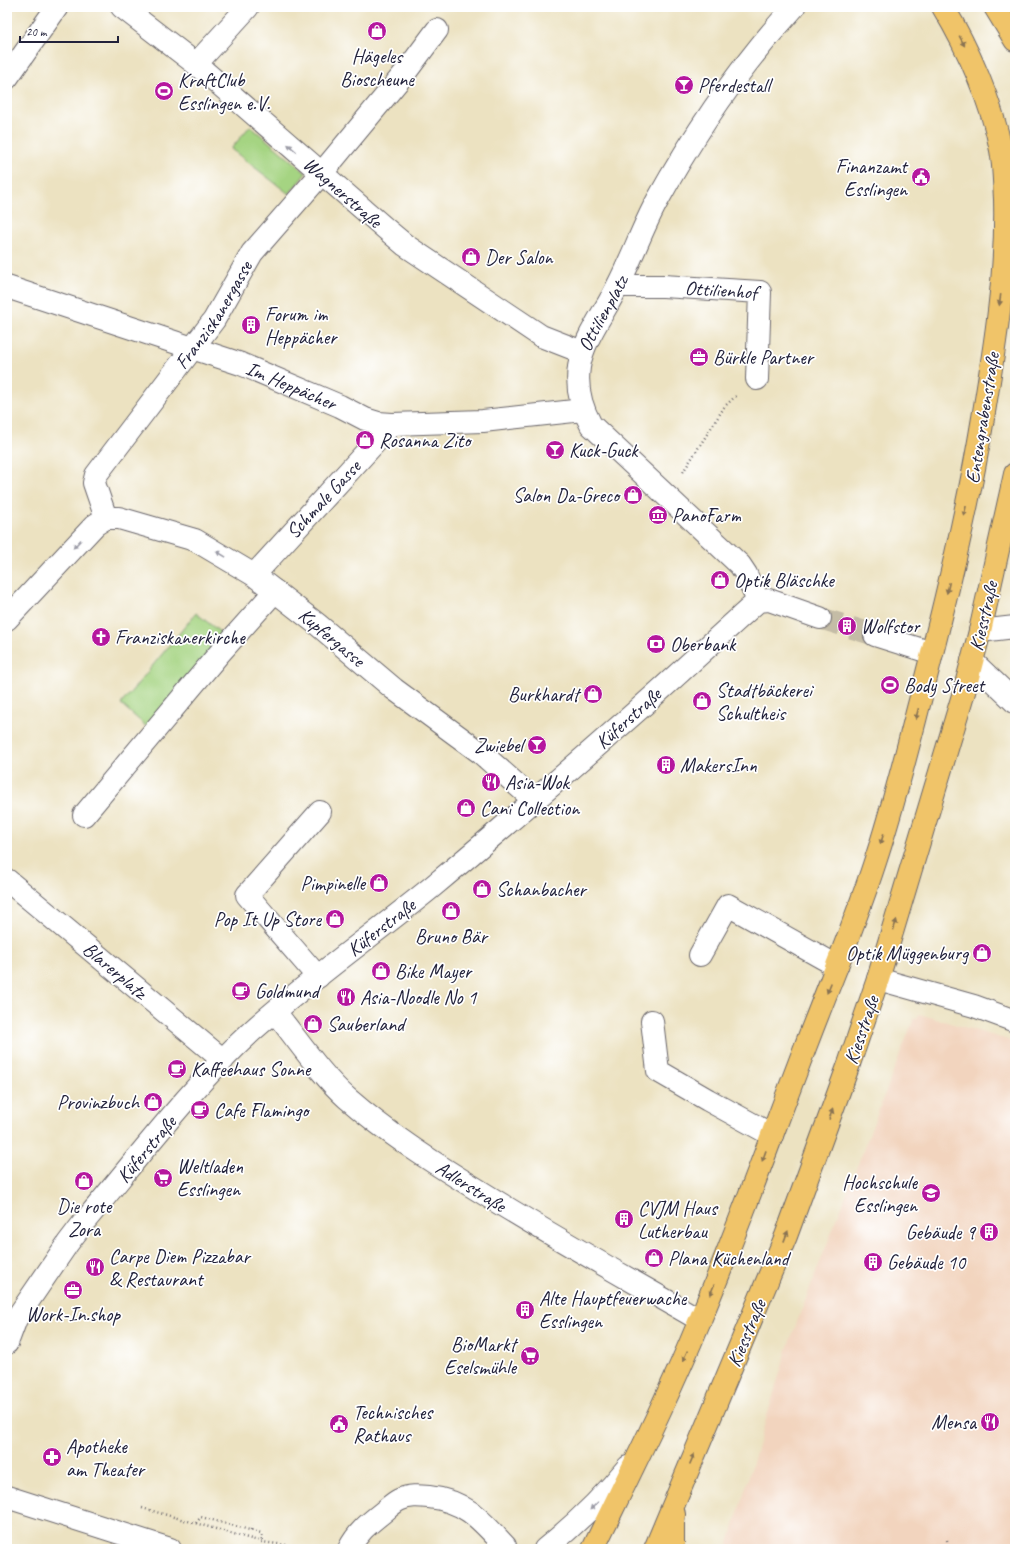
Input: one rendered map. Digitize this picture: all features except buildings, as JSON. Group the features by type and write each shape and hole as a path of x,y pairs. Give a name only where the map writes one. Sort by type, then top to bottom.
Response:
{"main road":[{"name":"Entengrabenstraße","path":"943,7 968,53 994,123 1001,151 1006,227 1004,261 988,388 975,463 957,550"},
{"path":"995,7 1015,40"},
{"name":"Entengrabenstraße","path":"1001,151 1009,168 1015,176"},
{"name":"Entengrabenstraße","path":"1004,261 1015,233"},
{"name":"Kiesstraße","path":"655,1549 676,1495 761,1298 786,1236 849,1064 878,979 964,692 980,632 1013,484"},
{"name":"Kiesstraße","path":"593,1549 671,1387 700,1320 746,1205 876,860 899,783 957,550"},
{"path":"673,1549 672,1523 676,1495"}],"street":[{"path":"7,78 57,7"},
{"name":"Wagnerstraße","path":"122,7 196,64 321,174 405,244 541,336 582,352"},
{"path":"196,64 248,7"},
{"name":"Ottilienplatz","path":"758,600 746,574 740,565 591,425 583,410 579,394 579,368 582,352 618,286 656,204 693,142 783,11"},
{"name":"Franziskanergasse","path":"106,518 94,483 96,475 214,320 252,253 321,174 408,69 437,30"},
{"name":"Ottilienhof","path":"618,286 663,286 760,292 757,379"},
{"name":"Im Heppächer","path":"7,287 193,347 262,372 378,424 483,421 583,410"},
{"name":"Schmale Gasse","path":"254,574 392,424"},
{"path":"7,620 95,524 106,518"},
{"name":"Kupfergasse","path":"106,518 119,518 195,540 254,574 394,689 480,753 534,800"},
{"path":"84,815 218,655 275,591"},
{"path":"758,600 769,600 820,618"},
{"name":"Küferstraße","path":"7,1343 11,1315 84,1222 169,1121 223,1060 275,1012 431,888 615,731 758,600"},
{"path":"980,632 1015,628"},
{"path":"875,635 932,653"},
{"path":"972,661 1015,702"},
{"path":"318,977 247,895 320,812"},
{"name":"Blarerplatz","path":"7,880 223,1060"},
{"path":"700,955 728,905 837,966"},
{"path":"878,979 974,1006 1015,1021"},
{"name":"Adlerstraße","path":"275,1012 332,1084 346,1098 392,1134 433,1162 519,1216 700,1320"},
{"path":"652,1021 658,1071 772,1135"},
{"path":"545,1549 572,1527 609,1491 638,1455"},
{"path":"349,1549 361,1529 398,1500 415,1496 448,1500 459,1505 479,1518 505,1546"},
{"path":"7,1497 121,1532 170,1549"}],"path":[{"path":"668,497 724,406 757,379"},
{"path":"136,1506 262,1542 317,1549"},
{"path":"196,1524 201,1517 251,1530 261,1534 262,1542"},
{"path":"251,1530 252,1526"},
{"path":"947,1540 949,1549"}],"shaded area":[{"name":"Hochschule Esslingen","path":"919,1014 1015,1042 1015,1549 727,1549 789,1343 914,1018 917,1019"}],"green space":[{"path":"250,126 306,173 289,194 231,149"},
{"path":"196,613 225,636 148,728 121,704"}],"tunnel":[{"path":"820,618 875,635"}],"place":[{"name":"Hägeles Bioscheune","path":"377,31"},
{"name":"Pferdestall","path":"684,85"},
{"name":"KraftClub Esslingen e.V.","path":"164,91"},
{"name":"Finanzamt Esslingen","path":"921,177"},
{"name":"Der Salon","path":"471,257"},
{"name":"Forum im Heppächer","path":"251,325"},
{"name":"Bürkle Partner","path":"699,357"},
{"name":"Rosanna Zito","path":"365,440"},
{"name":"Kuck-Guck","path":"555,450"},
{"name":"Salon Da-Greco","path":"633,495"},
{"name":"PanoFarm","path":"658,515"},
{"name":"Optik Bläschke","path":"720,580"},
{"name":"Wolfstor","path":"847,626"},
{"name":"Franziskanerkirche","path":"101,637"},
{"name":"Oberbank","path":"656,644"},
{"name":"Body Street","path":"890,685"},
{"name":"Burkhardt","path":"593,694"},
{"name":"Stadtbäckerei Schultheis","path":"702,701"},
{"name":"Zwiebel","path":"537,745"},
{"name":"MakersInn","path":"666,765"},
{"name":"Asia-Wok","path":"491,782"},
{"name":"Cani Collection","path":"466,808"},
{"name":"Pimpinelle","path":"379,883"},
{"name":"Schanbacher","path":"482,889"},
{"name":"Bruno Bär","path":"451,911"},
{"name":"Pop It Up Store","path":"335,919"},
{"name":"Optik Müggenburg","path":"982,953"},
{"name":"Bike Mayer","path":"381,971"},
{"name":"Goldmund","path":"241,991"},
{"name":"Asia-Noodle No 1","path":"346,997"},
{"name":"Sauberland","path":"313,1024"},
{"name":"Kaffeehaus Sonne","path":"177,1069"},
{"name":"Provinzbuch","path":"153,1102"},
{"name":"Cafe Flamingo","path":"200,1110"},
{"name":"Weltladen Esslingen","path":"163,1178"},
{"name":"Die rote Zora","path":"84,1181"},
{"name":"Hochschule Esslingen","path":"931,1193"},
{"name":"CVJM Haus Lutherbau","path":"624,1219"},
{"name":"Gebäude 9","path":"989,1232"},
{"name":"Plana Küchenland","path":"654,1258"},
{"name":"Gebäude 10","path":"873,1262"},
{"name":"Carpe Diem Pizzabar & Restaurant","path":"95,1267"},
{"name":"Work-In.shop","path":"73,1290"},
{"name":"Alte Hauptfeuerwache Esslingen","path":"525,1310"},
{"name":"BioMarkt Eselsmühle","path":"530,1356"},
{"name":"Mensa","path":"990,1422"},
{"name":"Technisches Rathaus","path":"339,1424"},
{"name":"Apotheke am Theater","path":"52,1457"}]}
